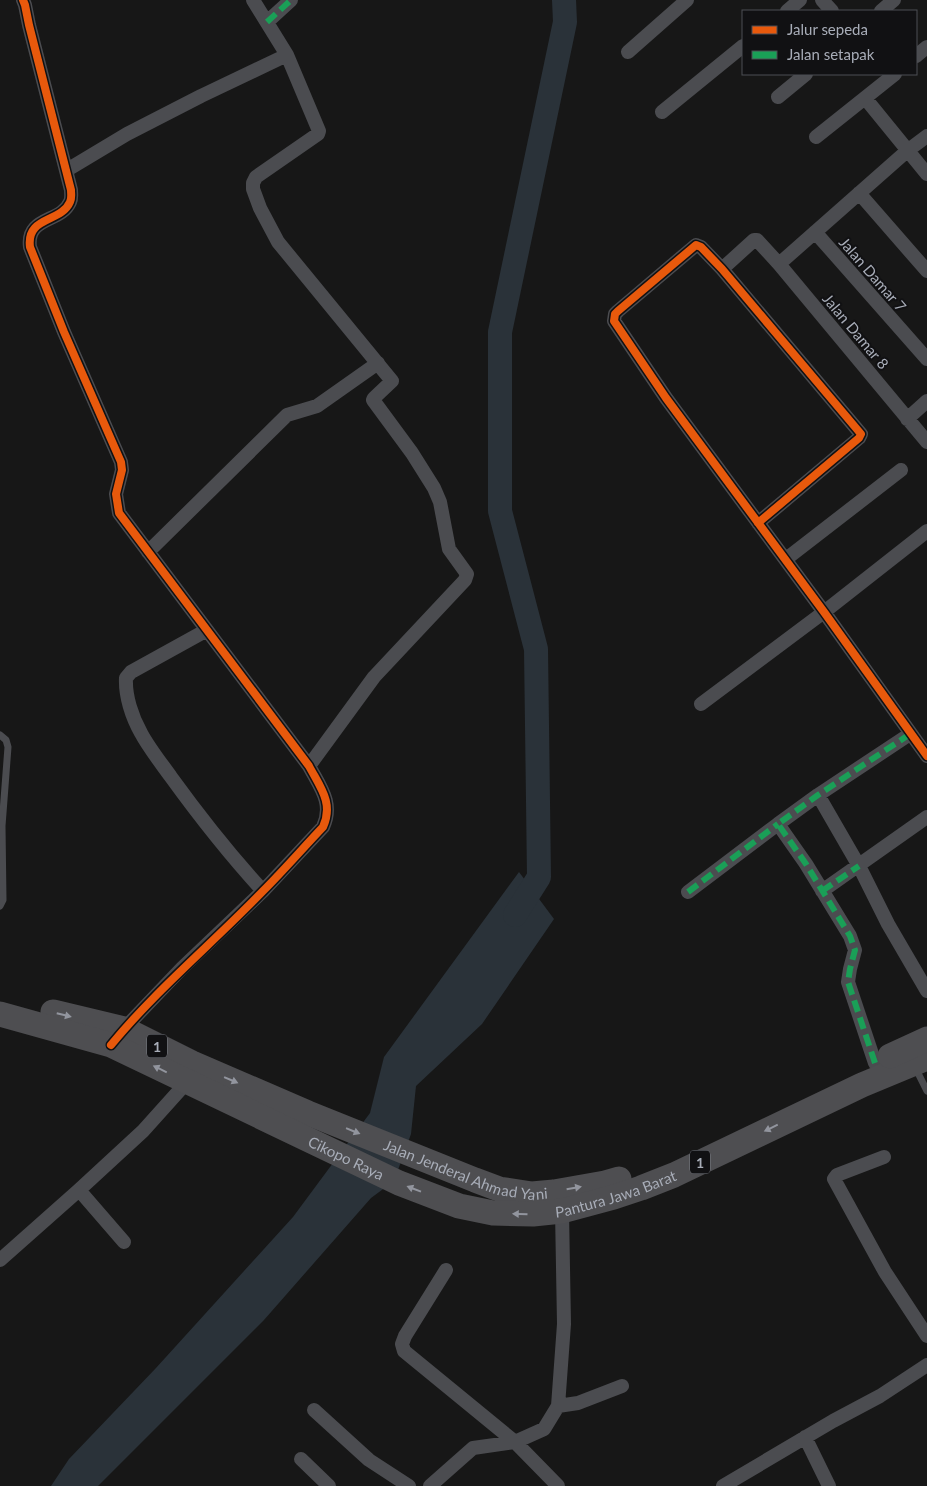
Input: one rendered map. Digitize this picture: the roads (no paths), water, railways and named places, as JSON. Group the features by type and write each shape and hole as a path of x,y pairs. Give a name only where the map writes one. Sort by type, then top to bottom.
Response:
{"highway":[{"name":"1","path":"0,999 117,1037 190,1072"},
{"name":"1","path":"0,1014 117,1037"},
{"name":"Jalan Jenderal Ahmad Yani","path":"190,1072 308,1113 499,1189 532,1194 605,1183 630,1176 762,1113 875,1063 919,1053"},
{"name":"Pantura Jawa Barat","path":"459,1206 493,1213 533,1214 562,1210 614,1197 674,1175 853,1089 919,1053"},
{"name":"Cikopo Raya","path":"190,1072 236,1105 399,1183 459,1206"}],"street":[{"path":"23,0 71,190 69,204 31,232 29,237 30,247 64,332 121,462 122,470 116,494 119,513 309,766 325,795 328,806 327,818 322,827 263,891 182,968 117,1037"},
{"path":"253,0 287,55 319,131 318,134 256,177 253,189 264,217 278,242 393,382 373,400 412,453 434,488 440,502 449,549 466,572 466,578 374,677 309,766"},
{"path":"267,22 291,0"},
{"path":"628,52 687,0"},
{"path":"787,10 800,0"},
{"path":"822,0 831,10"},
{"path":"882,10 894,0"},
{"path":"662,112 742,47"},
{"path":"917,55 927,47"},
{"path":"67,170 201,96 287,55"},
{"path":"778,97 805,75"},
{"path":"816,137 889,76"},
{"path":"865,98 927,174"},
{"path":"779,264 907,151 927,136"},
{"path":"860,193 927,271"},
{"name":"Jalan Damar 7","path":"815,232 927,359"},
{"name":"Jalan Damar 8","path":"722,269 756,240 779,264 927,442"},
{"path":"758,523 859,438 861,434 722,269 701,247 696,246 618,312 614,321 666,398 758,523 786,559 927,756"},
{"path":"148,552 287,415 317,406 378,363"},
{"path":"907,419 927,401"},
{"path":"786,559 901,470"},
{"path":"701,704 824,612 927,531"},
{"path":"207,630 131,672 126,678 127,695 141,733 155,754 199,815 234,859 263,891"},
{"path":"688,892 818,795 910,734"},
{"path":"818,795 859,866 888,924 927,991"},
{"path":"822,891 927,817"},
{"path":"778,824 850,936 855,950 848,982 875,1063"},
{"path":"0,1260 143,1131 190,1072"},
{"path":"884,1157 837,1175 834,1179 885,1272 927,1336"},
{"path":"79,1190 124,1242"},
{"path":"430,1486 473,1448 515,1442 544,1429 558,1406 564,1324 562,1210"},
{"path":"446,1270 405,1336 402,1344 404,1351 515,1442 558,1486"},
{"path":"723,1486 804,1437 880,1396 927,1365"},
{"path":"558,1406 578,1403 622,1386"},
{"path":"314,1410 369,1460 409,1486"},
{"path":"804,1437 829,1486"},
{"path":"301,1459 329,1486"}],"lane":[{"path":"0,735 6,740 8,748 1,826 3,900 0,906"},
{"path":"919,1053 927,1091"}],"waterway":[{"path":"515,915 539,877 536,649 500,511 500,332 565,22 564,0"}]}
